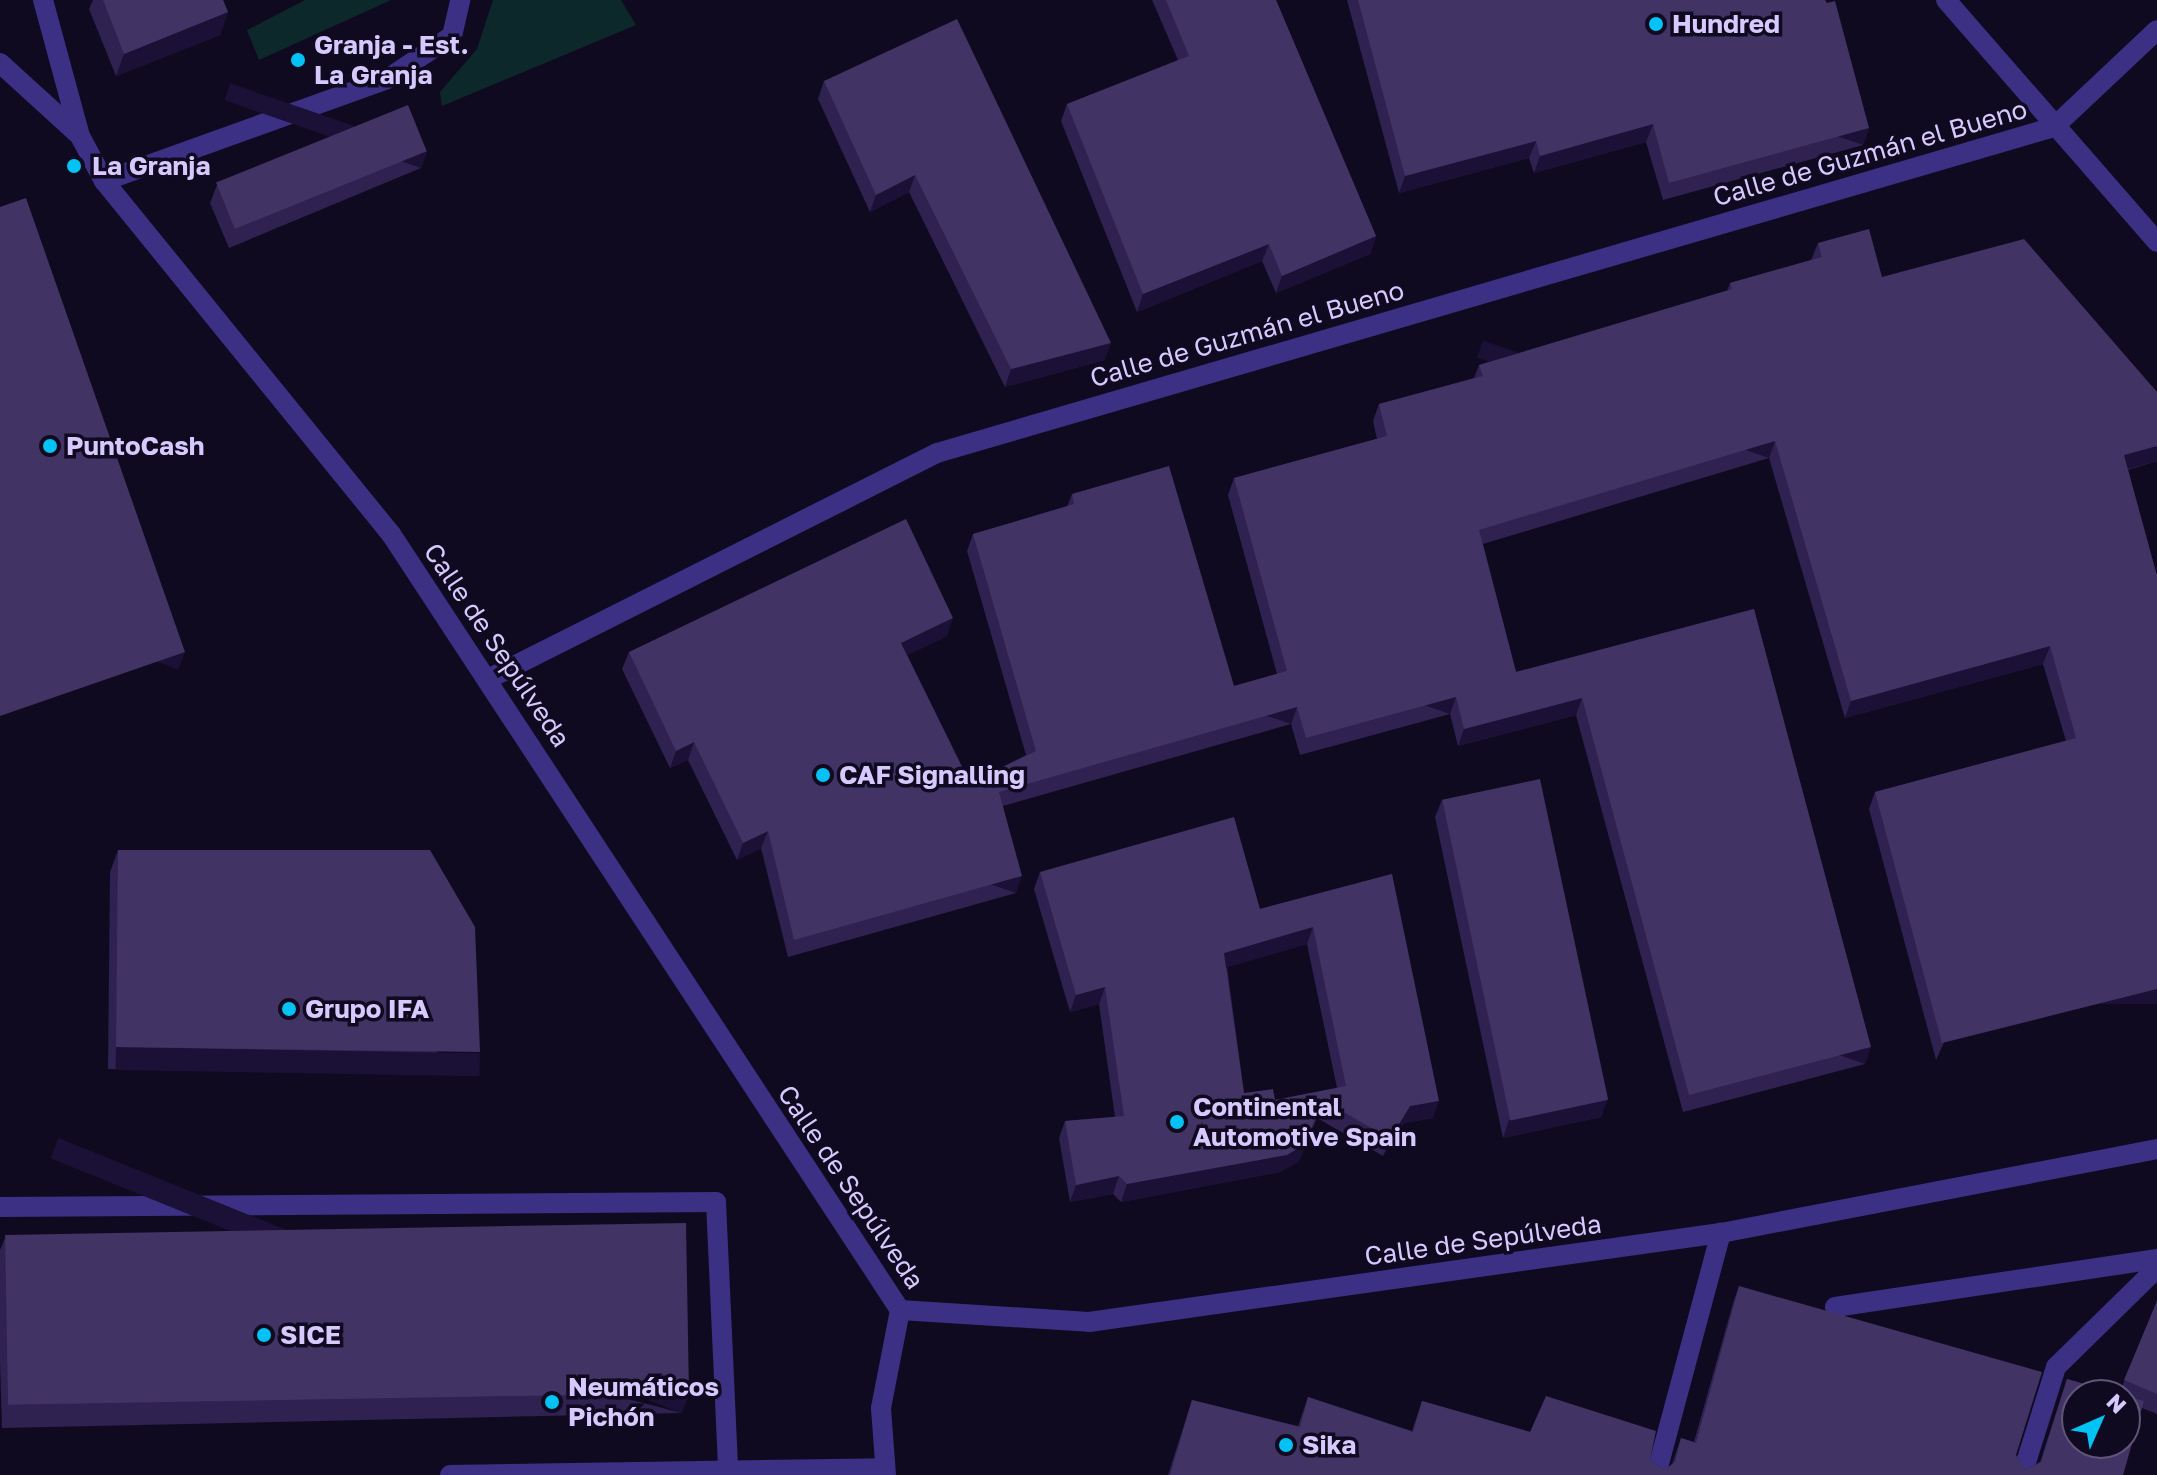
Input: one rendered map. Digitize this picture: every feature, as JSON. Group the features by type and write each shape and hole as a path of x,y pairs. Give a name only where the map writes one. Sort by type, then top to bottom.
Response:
{"street":[{"name":"Calle de Sepúlveda","path":"43,0 80,136 104,181 391,534 490,678 900,1310 1089,1322 1721,1233 2157,1149"},
{"path":"104,181 387,79 452,36 460,0"},
{"path":"1946,0 2157,242"},
{"path":"2054,127 2157,30"},
{"name":"Calle de Sepúlveda","path":"0,63 80,136"},
{"name":"Calle de Guzmán el Bueno","path":"490,678 937,453 2054,127"},
{"path":"0,1207 716,1202 728,1470"},
{"path":"1656,1475 1721,1233"},
{"path":"1835,1307 2157,1259"},
{"path":"2022,1475 2056,1367 2157,1268"},
{"path":"450,1475 728,1470 886,1471 881,1408 900,1310"}],"green space":[{"path":"305,0 391,0 259,60 247,30"},
{"path":"493,0 621,0 636,25 442,106 440,92 477,49"}],"building":[{"path":"103,0 223,0 228,12 124,54"},
{"path":"1166,0 1276,0 1376,236 1282,276 1269,244 1143,294 1067,104 1189,56"},
{"path":"1358,0 1835,1 1869,128 1669,183 1653,124 1540,156 1536,141 1405,176"},
{"path":"957,19 1111,343 1011,369 915,175 876,195 824,81"},
{"path":"408,105 427,151 235,229 216,183"},
{"name":"PuntoCash","path":"26,198 185,652 0,716 0,207"},
{"path":"1869,229 1882,277 2024,239 2157,392 2157,446 2124,455 2157,576 2157,989 1942,1043 1875,792 2076,738 2050,646 1851,701 1775,441 1479,530 1516,672 1754,609 1871,1047 1689,1095 1582,698 1464,729 1456,697 1306,738 1297,707 999,792 1022,876 794,940 768,831 743,843 694,742 676,751 629,652 906,519 953,618 901,643 970,783 1036,751 973,534 1074,504 1072,494 1169,466 1234,686 1287,671 1234,478 1387,436 1379,404 1483,376 1479,365 1732,289 1730,283 1822,257 1818,243"},
{"path":"1540,779 1608,1100 1510,1121 1442,800"},
{"path":"1234,817 1260,909 1392,874 1439,1101 1410,1106 1390,1139 1323,1100 1305,1144 1287,1155 1127,1184 1119,1176 1076,1185 1065,1121 1124,1116 1105,987 1076,995 1040,872","holes":["1313,927 1346,1086 1275,1100 1273,1089 1244,1093 1224,953"]},
{"name":"Grupo IFA","path":"118,850 430,850 475,927 480,1052 116,1047"},
{"path":"686,1223 689,1393 8,1405 5,1235"},
{"path":"1739,1286 2042,1372 2016,1455 2025,1470 2041,1462 2061,1398 2061,1459 2128,1459 2123,1475 1170,1475 1192,1400 1300,1427 1308,1397 1413,1432 1422,1401 1530,1432 1546,1396 1656,1431 1650,1460 1665,1470 1675,1462 1681,1438 1696,1443"},
{"path":"2157,1301 2157,1394 2141,1387 2141,1379 2124,1379"}],"place":[{"name":"Hundred","path":"1656,24"},
{"name":"Granja - Est. La Granja","path":"298,60"},
{"name":"La Granja","path":"74,166"},
{"name":"PuntoCash","path":"50,446"},
{"name":"CAF Signalling","path":"823,775"},
{"name":"Grupo IFA","path":"289,1009"},
{"name":"Continental Automotive Spain","path":"1177,1122"},
{"name":"SICE","path":"264,1335"},
{"name":"Neumáticos Pichón","path":"552,1402"},
{"name":"Sika","path":"1286,1445"}]}
